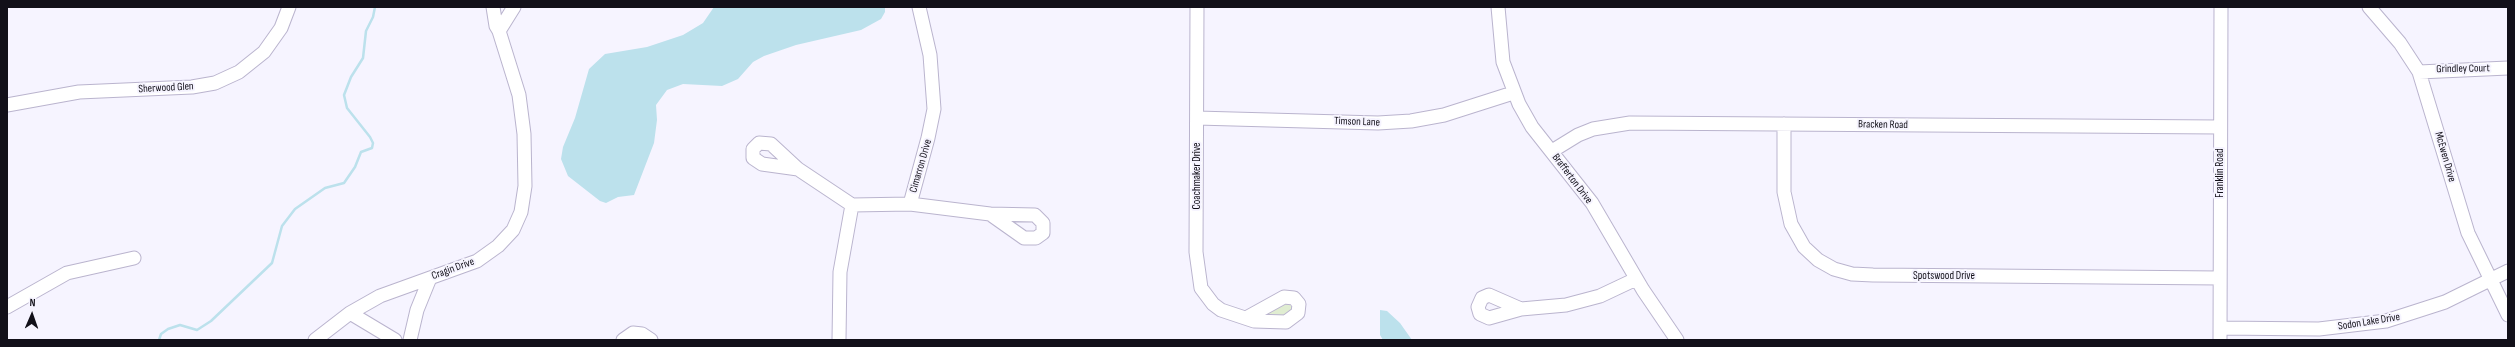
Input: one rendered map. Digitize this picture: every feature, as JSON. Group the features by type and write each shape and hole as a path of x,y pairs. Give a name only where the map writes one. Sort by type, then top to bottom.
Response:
{"street":[{"name":"Sherwood Glen","path":"7,105 79,92 192,87 215,83 240,72 264,52 281,28 290,7"},
{"name":"Cragin Drive","path":"315,340 350,313 380,296 459,269 488,254 508,237 521,212 526,172 521,110 516,82 496,26 493,7"},
{"path":"499,31 514,7"},
{"name":"Cimarron Drive","path":"852,204 910,204 928,138 934,109 930,55 919,7"},
{"name":"Coachmaker Drive","path":"1198,7 1196,252 1198,277 1201,288 1213,304 1231,315 1246,318"},
{"name":"Brafferton Drive","path":"1498,7 1503,62 1513,93 1532,127 1592,203 1636,279 1677,340"},
{"name":"Franklin Road","path":"2220,334 2221,7"},
{"name":"McEwen Drive","path":"2369,7 2400,42 2419,72 2468,233 2490,281 2508,315"},
{"name":"Grindley Court","path":"2419,72 2508,68"},
{"name":"Timson Lane","path":"1197,118 1378,123 1411,121 1444,115 1513,93"},
{"name":"Bracken Road","path":"1552,151 1578,135 1611,125 1649,122 2220,127"},
{"name":"Spotswood Drive","path":"1784,124 1784,192 1791,224 1804,247 1818,260 1834,269 1852,274 1873,275 2220,278"},
{"path":"798,169 852,204 840,272 839,340"},
{"path":"910,204 990,214"},
{"path":"7,307 67,273 134,258"},
{"name":"Sodon Lake Drive","path":"2220,334 2319,329 2370,324 2425,310 2490,281 2508,271"},
{"path":"410,340 417,310 430,278"},
{"path":"1521,309 1586,301 1636,279"},
{"path":"350,313 395,340"},
{"path":"624,340 632,333 642,334 651,340"}],"green space":[{"path":"1290,303 1293,311 1277,319 1262,314 1277,304"}],"water":[{"path":"714,7 885,7 885,12 881,19 861,30 796,45 764,56 753,62 738,79 722,86 683,84 667,90 656,105 657,120 654,143 634,195 618,197 606,203 600,201 568,176 561,159 563,147 575,118 589,69 605,54 647,47 683,35 703,23"},
{"path":"1380,310 1387,311 1400,323 1412,340 1383,340 1380,335"}],"waterway":[{"path":"159,340 161,334 168,329 180,325 197,330 211,321 272,263 282,226 295,209 325,188 344,183 355,167 361,152 372,148 373,143 370,137 347,108 344,95 351,77 363,58 366,31 373,17 375,7"}]}
